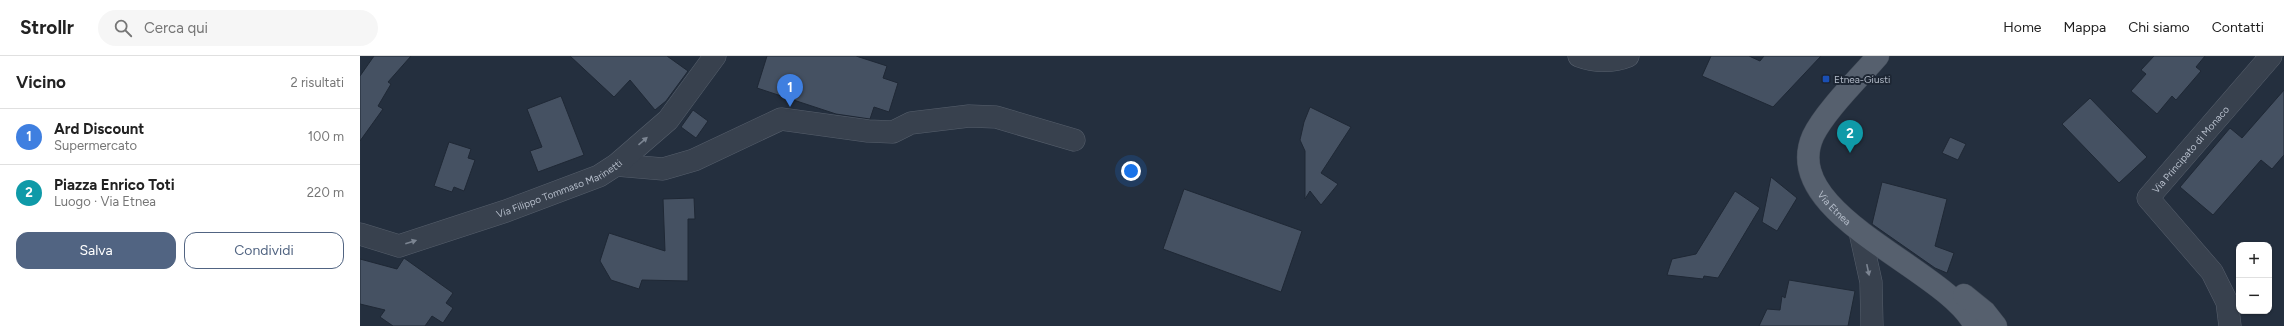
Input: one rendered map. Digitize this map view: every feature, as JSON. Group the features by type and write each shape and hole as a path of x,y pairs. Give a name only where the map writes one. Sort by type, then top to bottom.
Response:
{"main road":[{"name":"Via Etnea","path":"1878,56 1835,105 1814,136 1809,151 1810,167 1816,185 1830,204 1860,232 1922,274 1958,305 1975,326"},
{"path":"1922,274 1970,299 1996,326"}],"street":[{"name":"Via Filippo Tommaso Marinetti","path":"360,234 399,246 506,211 599,176 616,165 668,120 715,56"},
{"path":"1580,56 1604,60 1628,56"},
{"name":"Via Principato di Monaco","path":"2230,326 2227,302 2212,272 2148,198 2271,56"},
{"path":"616,165 663,169 694,160 781,119 868,131 893,132 911,123 968,116 996,116 1074,140"},
{"path":"1860,232 1871,282 1872,326"}],"building":[{"path":"374,56 411,56 388,82 391,84 378,106 383,109 360,141 360,76"},
{"path":"570,56 667,56 688,71 666,101 655,110 630,80 614,97"},
{"path":"767,56 856,56 887,66 883,78 898,83 889,112 874,107 870,119 836,114 757,88"},
{"path":"1711,56 1749,56 1760,61 1764,56 1821,56 1773,107 1702,76"},
{"path":"2154,56 2205,56 2196,67 2201,71 2176,100 2172,96 2157,114 2131,91 2146,74 2141,70"},
{"path":"2284,90 2284,155 2272,169 2261,160 2213,215 2180,187 2230,128 2242,138"},
{"path":"561,96 584,155 538,172 530,151 542,147 527,109"},
{"path":"2090,98 2147,157 2119,183 2062,124"},
{"path":"1310,107 1351,127 1321,173 1338,184 1321,205 1310,191 1305,199 1305,151 1300,140 1304,122"},
{"path":"693,110 708,121 696,138 681,127"},
{"path":"1950,137 1966,144 1958,160 1942,153"},
{"path":"449,142 471,149 468,158 475,160 464,191 454,187 452,192 434,186"},
{"path":"1771,177 1797,198 1777,231 1762,222"},
{"path":"1882,182 1947,199 1935,246 1954,253 1947,273 1935,268 1872,224"},
{"path":"1184,189 1302,231 1281,292 1163,249"},
{"path":"1735,191 1760,208 1718,278 1704,276 1703,279 1667,275 1672,259 1696,254"},
{"path":"694,198 695,219 688,219 688,281 642,280 639,289 611,280 600,261 609,233 665,251 663,199"},
{"path":"404,258 453,293 446,303 453,308 443,323 432,316 425,326 393,326 380,317 385,310 360,304 360,259 397,269"},
{"path":"1789,280 1855,291 1848,326 1759,326 1767,309 1780,310 1782,296 1785,298"}],"place":[{"name":"Etnea-Giusti","path":"1826,79"},
{"name":"Ard Discount","path":"790,107"},
{"name":"Piazza Enrico Toti","path":"1850,153"}]}
